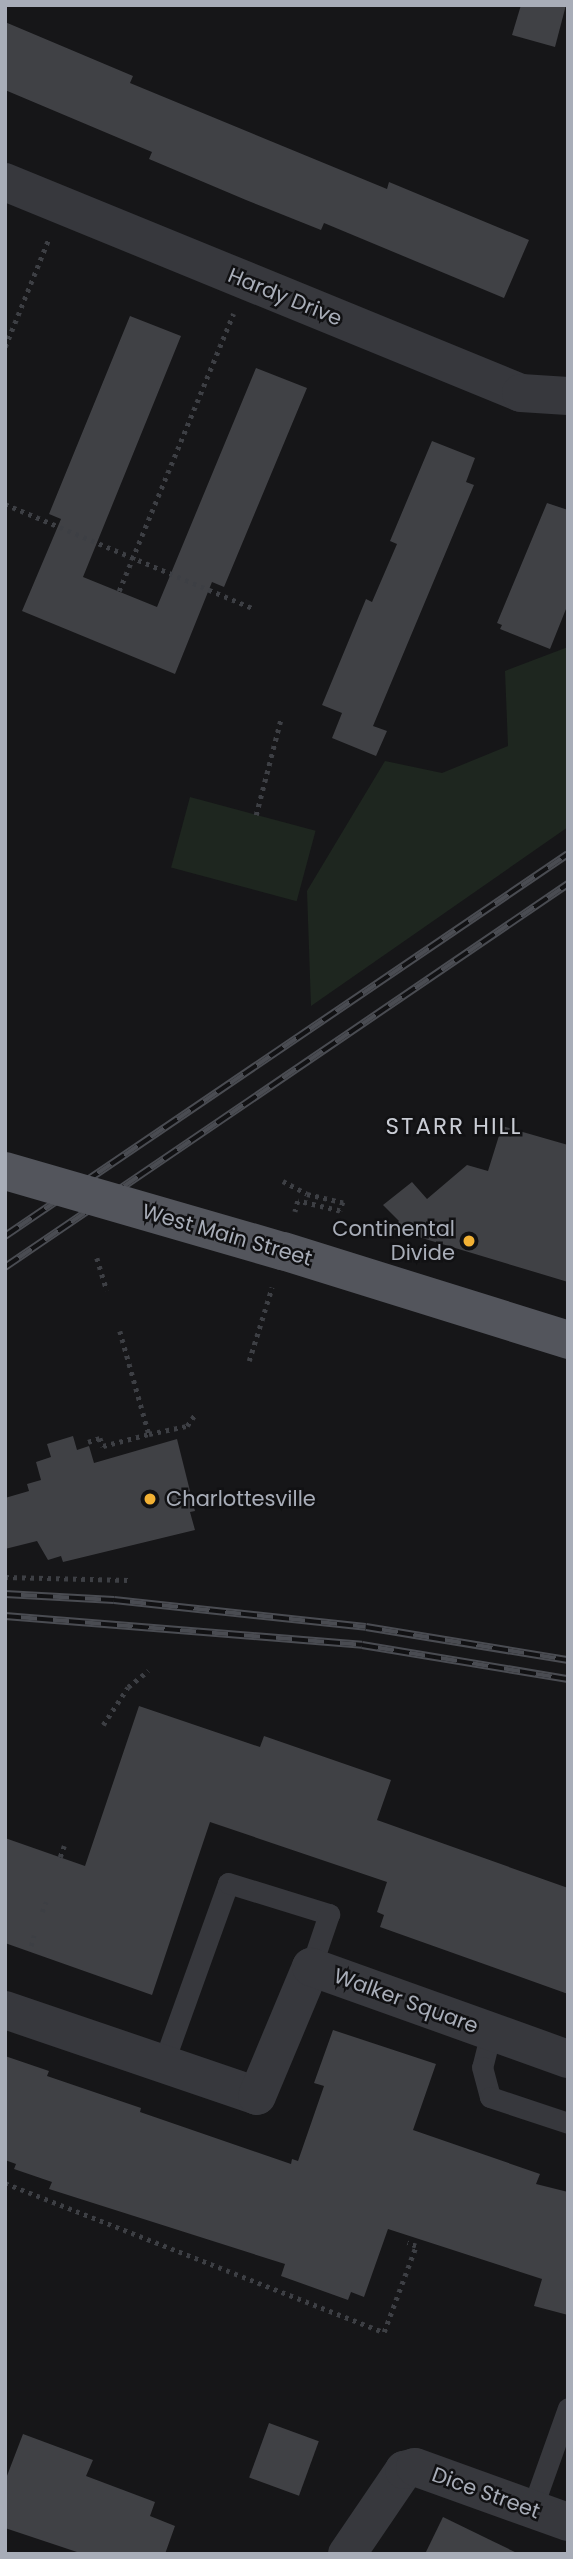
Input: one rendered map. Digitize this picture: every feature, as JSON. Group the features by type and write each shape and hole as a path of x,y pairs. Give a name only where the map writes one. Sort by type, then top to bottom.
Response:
{"main road":[{"name":"West Main Street","path":"5,1171 283,1251 568,1340"}],"street":[{"name":"Hardy Drive","path":"5,183 520,393 568,396"},
{"name":"Walker Square","path":"5,2010 257,2096 311,1967 568,2059"},
{"name":"Dice Street","path":"347,2554 404,2470 415,2467 568,2522"}],"lane":[{"path":"163,2064 228,1883 329,1914 311,1967"},
{"path":"491,2032 482,2067 490,2097 568,2123"},
{"path":"532,2509 568,2408"}],"path":[{"path":"5,347 52,230"},
{"path":"119,592 246,281"},
{"path":"5,504 253,608"},
{"path":"256,815 281,718"},
{"path":"283,1181 307,1194 342,1202 340,1211 298,1201 295,1212"},
{"path":"97,1258 107,1290"},
{"path":"249,1361 272,1287"},
{"path":"120,1331 149,1434"},
{"path":"88,1442 100,1438 103,1446 187,1426 196,1413"},
{"path":"5,1577 128,1580"},
{"path":"103,1725 128,1687 148,1671"},
{"path":"60,1857 64,1846"},
{"path":"42,1912 46,1902"},
{"path":"31,1946 34,1936"},
{"path":"5,2183 384,2332 416,2246 407,2243"}],"shaded area":[{"path":"568,647 568,827 311,1006 307,891 385,761 442,773 508,746 505,671"},
{"path":"190,797 316,831 297,901 171,868"}],"building":[{"path":"521,5 566,5 555,47 512,35"},
{"path":"5,22 133,76 130,83 387,189 389,182 529,240 504,298 324,223 321,230 246,200 149,159 152,152 5,90"},
{"path":"130,316 181,336 83,577 157,607 256,368 307,388 224,587 212,582 175,674 22,611 61,519 49,514"},
{"path":"432,441 475,458 466,482 474,485 373,726 387,731 376,756 332,738 342,713 322,705 366,599 372,602 397,544 390,541"},
{"path":"547,503 568,510 568,604 550,649 500,629 502,625 497,623"},
{"path":"502,1126 568,1145 568,1282 392,1229 399,1221 383,1205 412,1182 427,1199 467,1165 488,1171"},
{"path":"73,1436 77,1450 89,1446 94,1463 177,1439 195,1511 190,1512 195,1530 63,1562 61,1556 48,1560 37,1541 5,1549 5,1498 29,1491 27,1484 41,1480 36,1462 51,1457 47,1444"},
{"path":"139,1706 260,1747 264,1736 391,1780 377,1820 568,1888 568,1994 380,1927 384,1915 377,1912 387,1882 210,1822 152,1995 5,1943 5,1838 85,1866"},
{"path":"333,2030 436,2064 413,2130 540,2174 536,2184 568,2192 568,2315 534,2306 542,2279 388,2229 364,2297 351,2292 348,2300 281,2276 285,2264 49,2189 52,2182 14,2169 16,2164 5,2160 5,2056 49,2071 47,2076 141,2108 140,2112 291,2164 292,2159 298,2161 324,2086 314,2083"},
{"path":"269,2423 319,2441 299,2496 249,2478"},
{"path":"23,2434 93,2460 86,2476 155,2502 150,2516 175,2526 165,2554 83,2554 5,2528 5,2481"},
{"path":"443,2517 519,2554 425,2554"}],"railway":[{"path":"5,1236 568,854"},
{"path":"5,1267 568,884"},
{"path":"5,1594 114,1600 366,1627 568,1660"},
{"path":"5,1616 362,1645 568,1679"}],"place":[{"name":"Continental Divide","path":"469,1241"},
{"name":"Charlottesville","path":"150,1499"}],"district":[{"name":"STARR HILL","path":"454,1126"}]}
